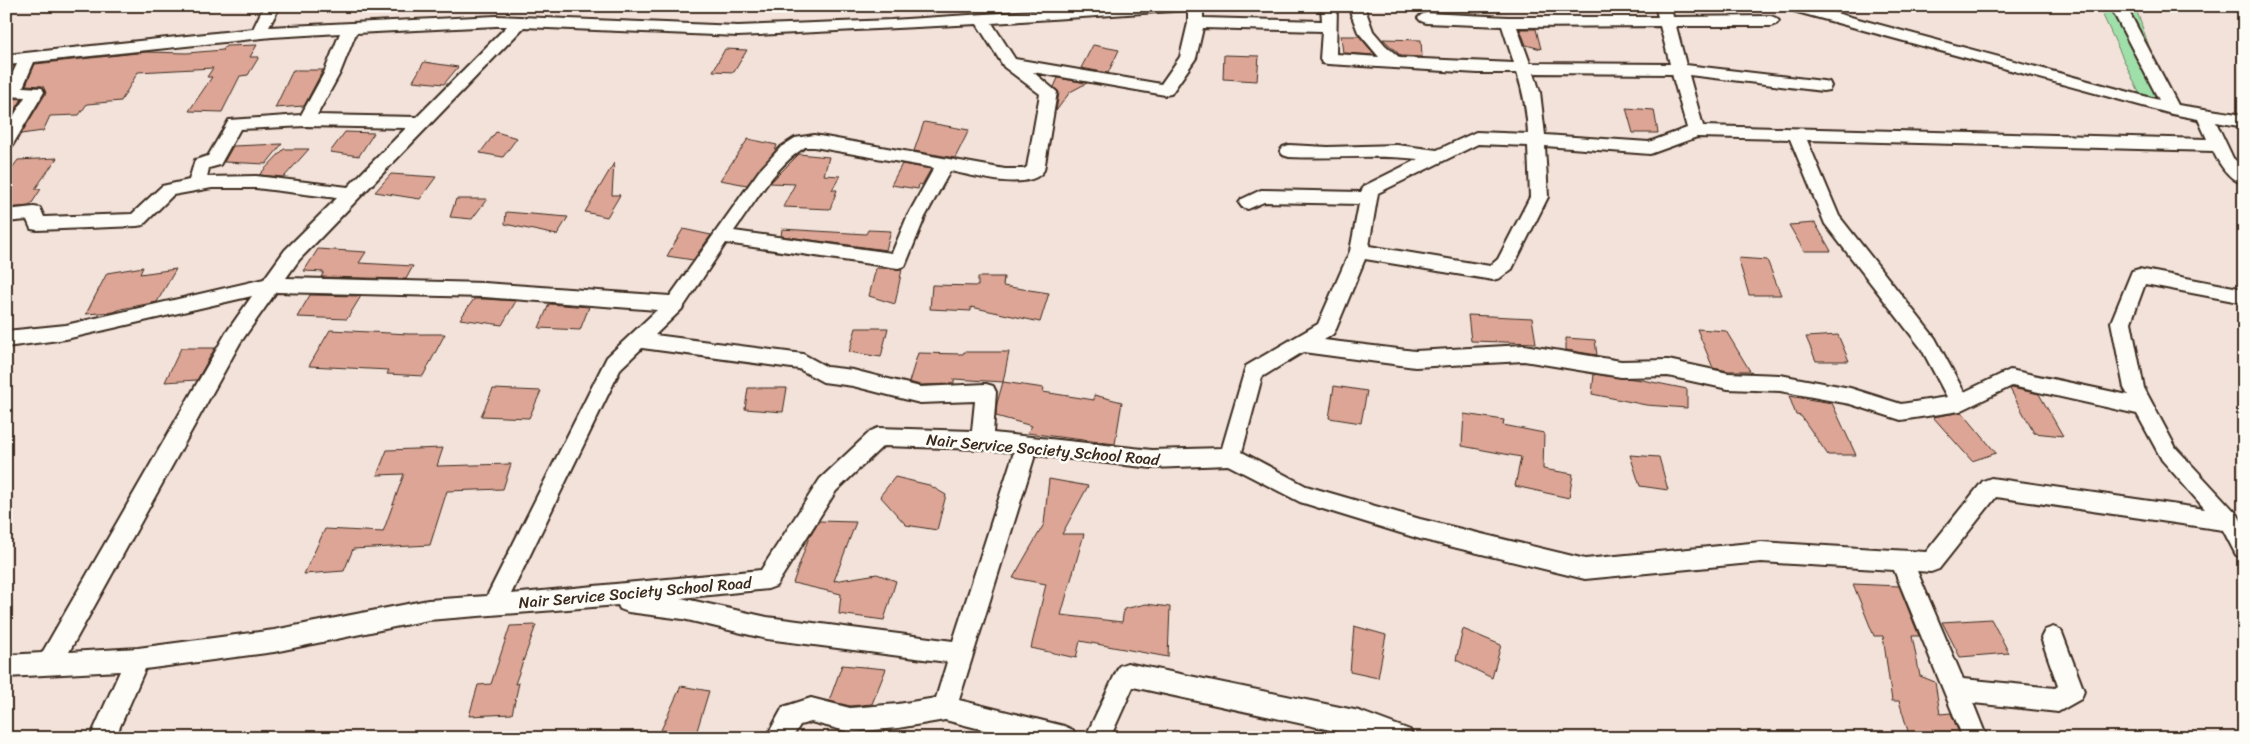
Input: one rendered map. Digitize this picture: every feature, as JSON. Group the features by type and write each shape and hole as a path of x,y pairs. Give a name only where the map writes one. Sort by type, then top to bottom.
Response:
{"street":[{"path":"259,33 272,6"},
{"path":"6,60 259,33 350,28 480,14 520,22 738,31 961,13 981,19 1185,6"},
{"path":"1010,63 1073,72 1115,83 1165,90 1188,58 1196,23 1195,6"},
{"path":"1329,6 1328,59 1478,68 1680,70 1823,86"},
{"path":"1356,6 1366,32 1380,49 1396,62"},
{"path":"1791,6 2172,109 2244,121"},
{"path":"2118,6 2172,109"},
{"path":"1665,14 1696,131"},
{"path":"1426,18 1508,22 1665,14 1770,21"},
{"path":"494,605 614,363 675,304 765,175 787,151 801,142 814,141 834,143 1005,175 1028,175 1035,170 1049,92 1010,63 981,19"},
{"path":"49,664 233,338 292,254 520,22"},
{"path":"1359,251 1494,272 1505,264 1539,197 1532,92 1508,22"},
{"path":"1196,23 1330,26"},
{"path":"306,120 332,73 350,28"},
{"path":"6,142 36,92 12,92 28,58"},
{"path":"2204,114 2226,160 2244,178"},
{"path":"197,185 201,164 214,161 235,124 306,120 421,123"},
{"path":"2218,145 1696,131 1650,148 1476,138 1370,190 1359,251 1326,329 1253,372 1230,456 1300,493 1420,528 1585,569 1761,552 1931,562 1991,487 2230,522"},
{"path":"1796,134 1830,219 1928,342 1960,403"},
{"path":"1289,151 1328,154 1353,151 1397,151 1439,156"},
{"path":"721,236 898,261 916,217 945,164"},
{"path":"6,216 34,213 37,224 137,220 168,190 212,182 256,182 351,194"},
{"path":"1248,202 1261,196 1368,198"},
{"path":"2244,296 2139,276 2120,322 2134,388 2169,454 2230,522 2244,548"},
{"path":"6,339 66,332 271,285 484,290 675,304"},
{"path":"637,340 804,362 823,374 853,378 920,395 986,392 982,440"},
{"path":"1300,344 1415,359 1524,353 1621,369 1668,368 1728,381 1780,383 1798,386 1850,396 1901,412 1960,403 2010,378 2144,407"},
{"name":"Nair Service Society School Road","path":"6,666 138,659 274,641 428,610 593,598 768,580 828,485 878,438 982,440 1152,459 1230,456"},
{"path":"945,708 1027,445"},
{"path":"1901,560 1975,738"},
{"path":"593,598 683,609 767,628 961,653"},
{"path":"1955,690 2058,700 2072,691 2053,638"},
{"path":"102,738 138,659"},
{"path":"1097,738 1127,674 1359,723 1400,738"},
{"path":"778,738 792,715 811,710 850,720 898,716 945,708 1064,738"}],"green space":[{"path":"2105,6 2135,6 2170,107 2142,99 2101,11"}],"building":[{"path":"1520,29 1536,29 1541,49 1526,45"},
{"path":"1341,36 1359,36 1375,55 1343,53"},
{"path":"1383,39 1421,40 1422,57 1401,56"},
{"path":"257,45 250,57 259,57 248,75 240,76 222,112 189,111 212,77 207,77 213,68 138,72 121,101 87,104 79,115 50,116 43,131 21,134 46,93 42,86 26,85 35,64 146,52 187,53 223,50 226,46"},
{"path":"1093,45 1119,50 1108,73 1081,68"},
{"path":"725,49 747,50 734,72 713,71"},
{"path":"1224,55 1259,56 1257,81 1223,79"},
{"path":"424,62 458,67 444,84 413,81"},
{"path":"293,70 323,70 304,106 275,108"},
{"path":"1058,78 1087,83 1070,92 1056,111 1059,92 1054,87"},
{"path":"6,98 22,99 6,125"},
{"path":"1626,108 1654,110 1658,133 1633,133"},
{"path":"924,122 969,130 955,158 914,151"},
{"path":"345,132 374,133 359,156 330,152"},
{"path":"496,132 517,138 503,157 480,153"},
{"path":"748,139 777,145 775,151 747,185 720,180"},
{"path":"282,144 266,164 224,162 233,146"},
{"path":"284,149 309,149 284,177 259,175"},
{"path":"799,154 829,157 824,175 840,176 832,190 837,190 830,209 783,207 795,184 770,183"},
{"path":"57,158 35,189 41,189 30,206 6,208 6,176 18,160"},
{"path":"614,163 612,195 620,195 607,217 585,212"},
{"path":"902,164 931,169 922,185 919,184 918,189 891,185"},
{"path":"391,174 436,177 420,199 375,192"},
{"path":"456,199 487,199 472,219 450,217"},
{"path":"506,212 568,217 557,235 505,224"},
{"path":"1815,223 1831,251 1804,251 1789,225"},
{"path":"683,229 711,235 693,260 667,256"},
{"path":"782,229 866,234 868,230 891,231 886,250 781,236"},
{"path":"318,249 366,252 359,263 413,266 406,279 321,277 324,272 304,271"},
{"path":"1738,258 1767,260 1781,295 1749,295"},
{"path":"143,267 140,274 176,269 157,302 114,312 86,314 107,273"},
{"path":"876,268 902,269 895,304 869,296"},
{"path":"978,277 1004,277 1003,286 1049,293 1040,322 971,307 971,311 930,309 932,285 978,286"},
{"path":"310,295 361,296 347,319 297,317"},
{"path":"474,299 516,301 502,325 460,319"},
{"path":"549,304 589,307 580,330 539,328"},
{"path":"1468,315 1532,318 1536,343 1471,341"},
{"path":"856,328 888,328 881,357 849,352"},
{"path":"1697,329 1726,331 1750,371 1728,371 1713,368"},
{"path":"330,330 445,334 423,376 387,374 389,370 309,366"},
{"path":"1838,335 1849,361 1816,361 1806,337"},
{"path":"1566,338 1595,340 1597,355 1566,350"},
{"path":"181,348 215,348 197,380 165,382"},
{"path":"964,352 1009,352 1003,382 954,379 954,384 920,385 909,382 918,353 963,354"},
{"path":"1594,374 1642,380 1687,389 1687,408 1646,405 1592,394"},
{"path":"1003,382 1044,388 1043,392 1094,400 1094,395 1122,402 1115,444 1027,433 1032,426 996,416 997,403"},
{"path":"1334,386 1367,391 1361,423 1329,418"},
{"path":"748,388 787,388 783,412 745,409"},
{"path":"493,389 541,391 529,418 481,416"},
{"path":"2010,389 2039,394 2063,436 2034,433"},
{"path":"1789,396 1832,403 1856,455 1828,455 1801,416 1796,415"},
{"path":"1962,412 1996,453 1972,461 1933,417"},
{"path":"1464,414 1504,420 1503,425 1544,433 1543,469 1573,474 1569,498 1515,486 1521,457 1462,446"},
{"path":"443,448 437,466 511,464 503,489 447,491 430,545 353,549 344,571 304,574 325,529 383,532 404,474 377,475 387,450"},
{"path":"1630,455 1659,457 1668,490 1640,486"},
{"path":"895,477 929,485 946,495 937,530 906,525 880,496"},
{"path":"1049,479 1088,486 1062,534 1084,534 1061,615 1122,622 1124,609 1146,604 1170,607 1168,657 1080,641 1076,658 1031,648 1046,584 1013,578 1044,524"},
{"path":"819,521 856,522 834,581 877,574 896,581 884,620 839,614 841,594 793,583 809,537"},
{"path":"1853,584 1899,586 1919,636 1912,636 1920,676 1935,682 1940,714 1951,713 1961,738 1910,738 1899,701 1892,701 1883,636 1874,636"},
{"path":"1991,619 2009,653 1960,657 1942,622"},
{"path":"536,625 515,684 519,683 512,714 469,716 478,685 491,684 510,626"},
{"path":"1354,626 1386,635 1378,678 1350,672"},
{"path":"1463,629 1501,645 1492,678 1456,660"},
{"path":"842,665 886,669 872,704 850,706 829,701"},
{"path":"681,686 709,691 695,737 661,730"}]}
